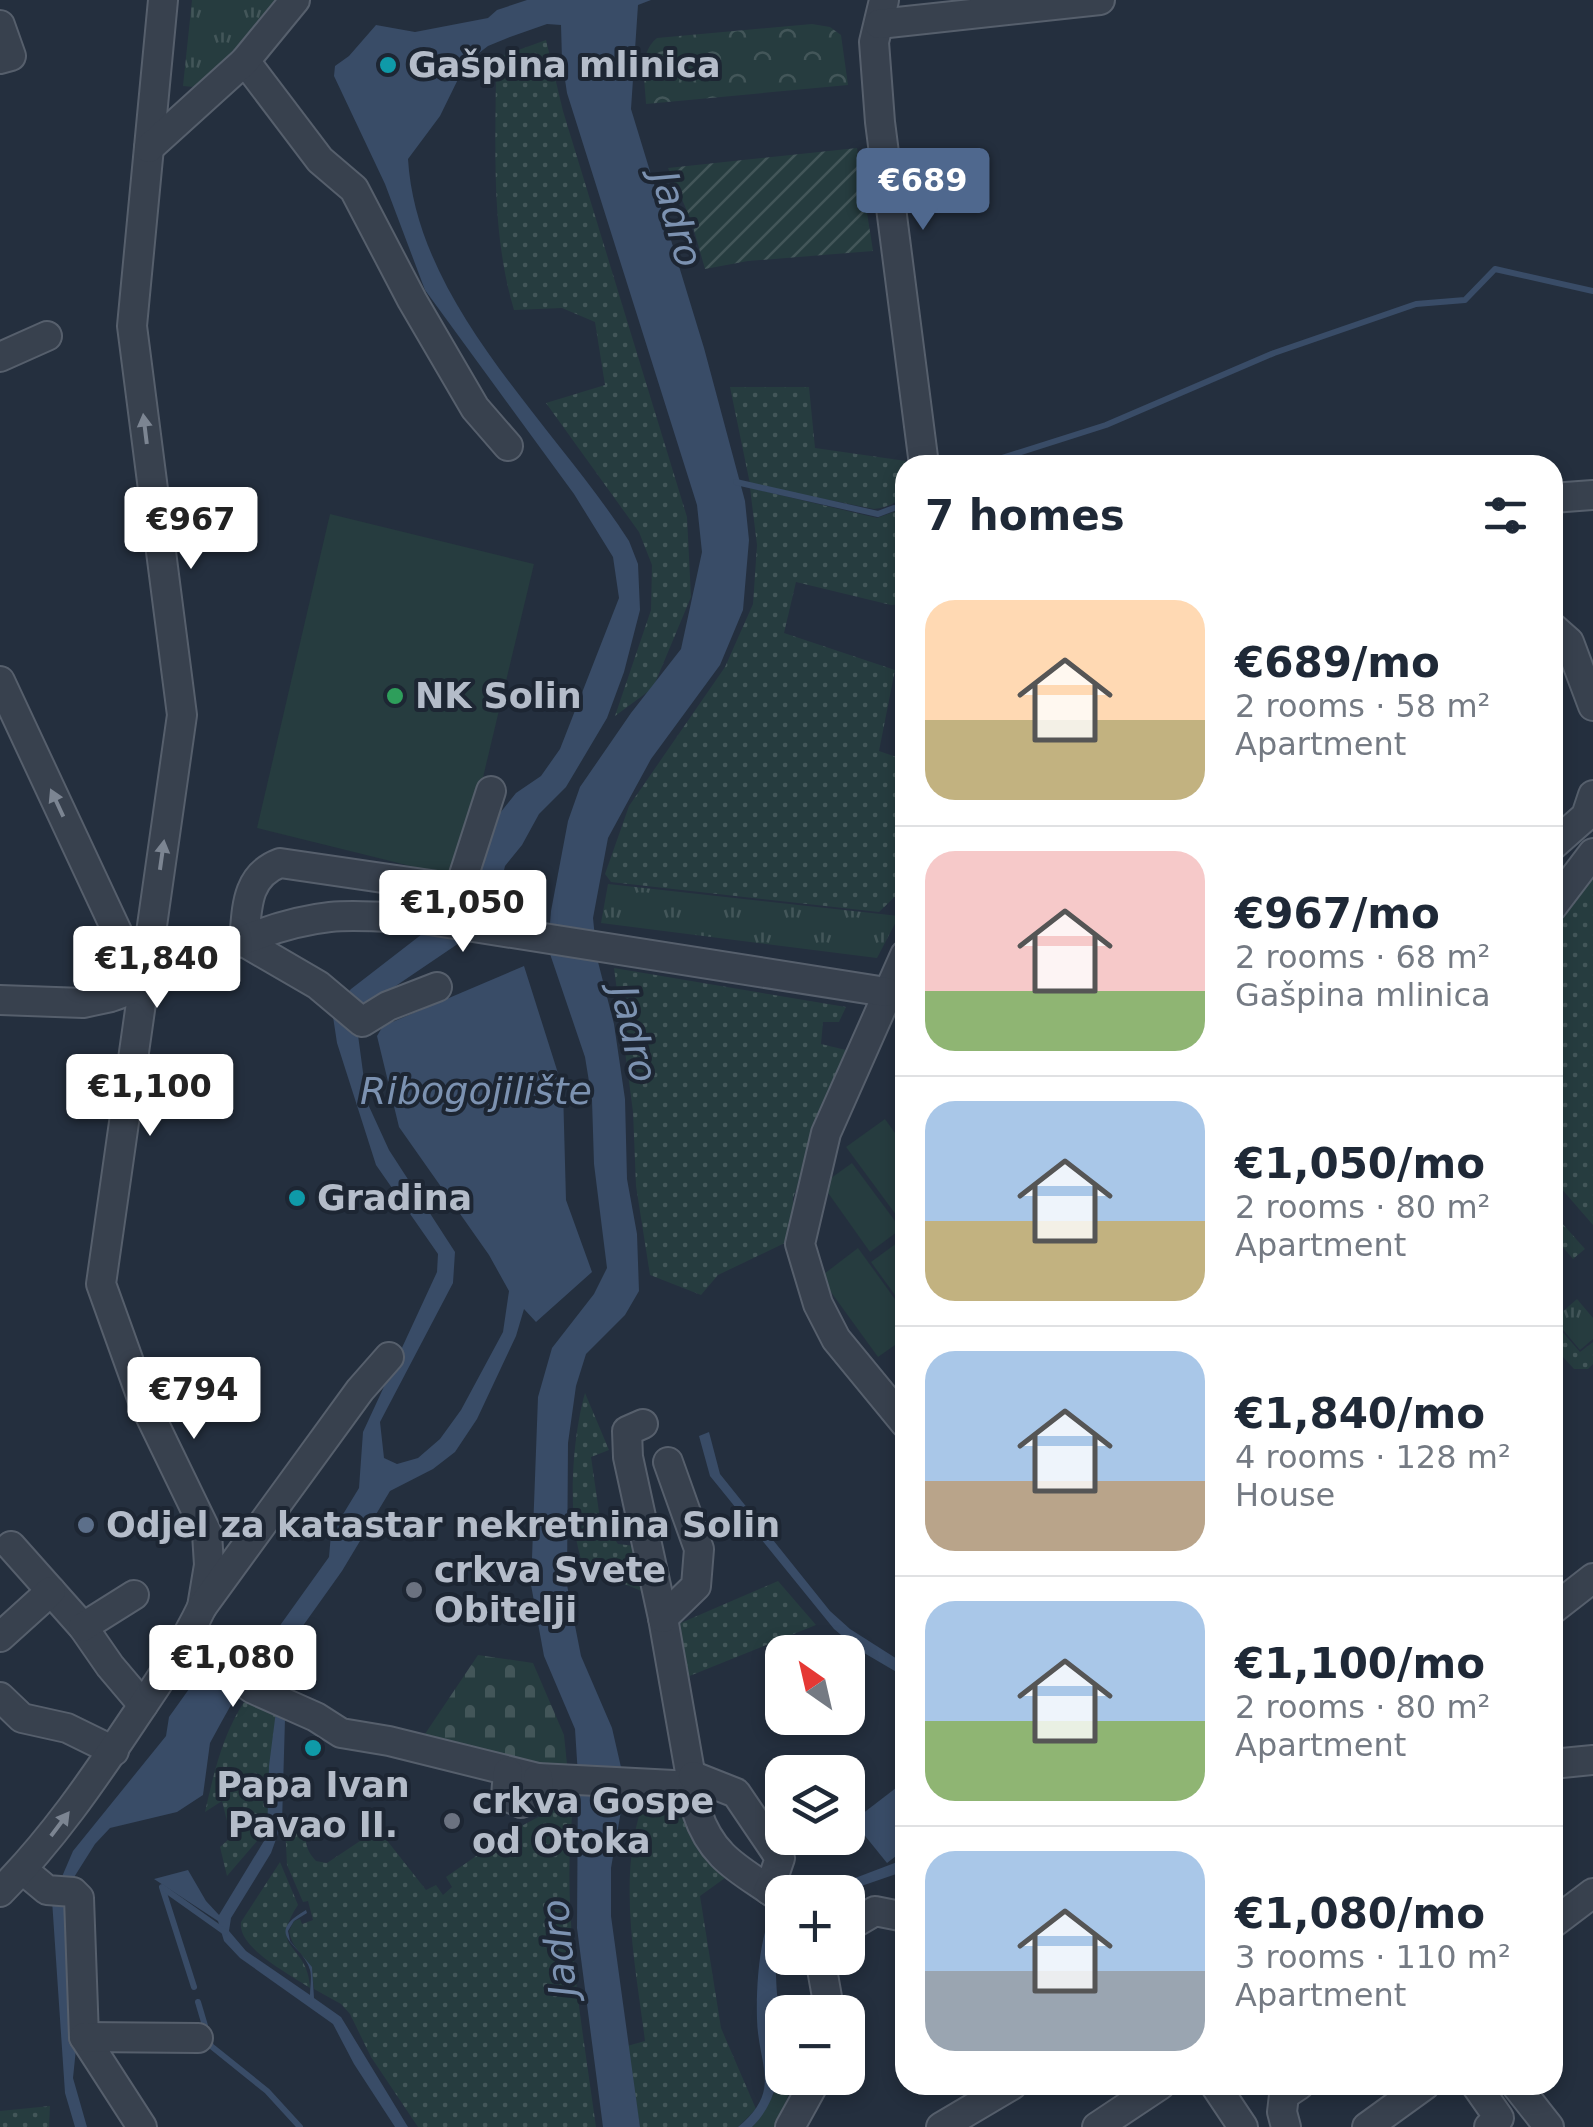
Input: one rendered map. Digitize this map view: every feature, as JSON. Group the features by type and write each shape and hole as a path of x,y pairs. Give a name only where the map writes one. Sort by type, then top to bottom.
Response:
{"street":[{"path":"0,1892 22,1870 114,1751 143,1705 195,1648 209,1566 207,1533 143,1402 101,1284 136,1100 142,986 182,715 132,326 163,0"},
{"path":"149,148 244,61 296,0"},
{"path":"923,455 880,122 874,42 881,12 1100,0"},
{"path":"0,24 15,54"},
{"path":"244,61 320,160 354,189 475,408 508,446"},
{"path":"0,357 47,336"},
{"path":"1563,497 1593,495"},
{"path":"1563,637 1569,642 1593,706"},
{"path":"0,680 142,986"},
{"path":"244,942 249,893 268,868 280,864 450,888 461,884 492,791"},
{"path":"1563,836 1586,816 1593,795"},
{"path":"1563,892 1593,853"},
{"path":"0,1000 83,1003 142,986 296,923 330,917 423,919 886,992"},
{"path":"244,942 332,996 362,1022 388,1006 437,987"},
{"path":"894,1390 836,1339 818,1304 800,1244 826,1134 895,974"},
{"path":"202,1607 389,1357"},
{"path":"643,1424 627,1431 628,1456 704,1836 736,1870 765,1888"},
{"path":"663,1618 696,1586 699,1561 699,1549 668,1462"},
{"path":"11,1546 83,1627 143,1705"},
{"path":"1563,1601 1593,1578"},
{"path":"0,1637 52,1591"},
{"path":"83,1627 134,1595"},
{"path":"195,1648 254,1689 341,1733 538,1778 639,1784 693,1781 736,1792 780,1858 779,1875"},
{"path":"0,1697 22,1718 67,1728 114,1751"},
{"path":"1563,1763 1593,1760"},
{"path":"22,1870 80,1898 84,2038 142,2127"},
{"path":"1563,1916 1593,1893"},
{"path":"865,1917 875,1911 895,1914"},
{"path":"84,2038 198,2038"},
{"path":"790,2127 808,2095"},
{"path":"941,2127 995,2095"},
{"path":"1097,2127 1145,2095"},
{"path":"1222,2095 1243,2127"},
{"path":"1285,2095 1286,2127"},
{"path":"1366,2127 1411,2095"},
{"path":"1483,2095 1499,2118 1489,2127"},
{"path":"1524,2095 1549,2127"}],"green space":[{"path":"192,0 288,0 204,88 183,86"},
{"path":"812,24 830,27 841,35 848,85 646,104 645,59 657,38"},
{"path":"546,40 563,111 687,517 691,597 653,688 615,716 651,610 652,565 639,532 546,403 605,385 595,322 562,308 514,310 501,249 495,153 496,58"},
{"path":"857,148 873,251 748,261 705,269 691,220 668,168"},
{"path":"730,387 809,387 815,448 895,459 895,502 886,507 874,509 750,484"},
{"path":"750,488 877,518 895,511 895,605 796,582 784,633 895,670 879,751 895,757 895,897 879,912 611,882 605,874 629,806 725,667 753,604 757,545"},
{"name":"NK Solin","path":"330,514 534,564 459,878 257,828"},
{"path":"1593,875 1593,1225 1563,1190 1563,914"},
{"path":"608,884 895,916 895,924 877,958 601,923"},
{"path":"614,968 846,1007 839,1022 823,1022 821,1044 846,1050 793,1198 793,1239 718,1275 701,1295 650,1275 636,1186 633,1112"},
{"path":"885,1119 895,1133 895,1213 846,1147"},
{"path":"852,1163 895,1221 895,1233 870,1252 826,1190 827,1181"},
{"path":"1563,1224 1585,1249 1573,1259 1563,1248"},
{"path":"895,1244 895,1295 871,1262"},
{"path":"858,1248 895,1299 895,1345 878,1357 820,1277"},
{"path":"1577,1299 1593,1318 1593,1339 1580,1350 1563,1330 1563,1311"},
{"path":"1563,1332 1580,1352 1593,1342 1593,1364 1588,1369 1574,1369 1563,1357"},
{"path":"585,1393 609,1450 591,1457 600,1519 618,1544 635,1546 646,1593 584,1567 578,1549 573,1481"},
{"path":"778,1581 816,1625 791,1635 765,1635 765,1646 687,1677 676,1625"},
{"path":"478,1655 533,1663 564,1735 568,1774 431,1747 425,1734"},
{"path":"244,1702 277,1714 269,1827 227,1876 220,1847 231,1837 222,1801 205,1812 224,1741"},
{"path":"647,1793 683,1807 689,1833 725,1878 700,1896 721,2028 756,2109 738,2127 640,2127 627,2046 645,2041 633,1947 630,1884 637,1822"},
{"path":"574,1798 570,1839 571,1922 596,2127 418,2127 371,2057 350,2014 341,2004 314,1989 310,1968 291,1939 289,1931 294,1921 300,1919 302,1924 313,1920 308,1901 303,1902 287,1865 285,1826 306,1828 310,1853 316,1861 327,1863 378,1829 426,1890 436,1885 443,1895 452,1887 446,1877 512,1831"},
{"path":"280,1862 298,1905 290,1920 288,1940 303,1962 310,1988 266,1960 242,1932 241,1922"},
{"path":"774,2095 788,2095 777,2127 752,2127"},
{"path":"50,2106 49,2127 0,2127 0,2111"}],"water":[{"name":"Ribogojilište","path":"527,0 651,0 638,5 631,109 704,348 745,501 749,540 743,610 720,665 651,759 608,838 593,918 597,958 614,1024 625,1099 627,1179 637,1234 639,1291 625,1315 586,1354 576,1386 568,1443 567,1585 581,1656 612,1728 623,1776 624,1794 611,1868 611,1916 640,2127 603,2127 577,1928 575,1729 544,1656 531,1585 538,1397 552,1348 594,1294 607,1268 585,1057 548,948 568,821 580,787 681,649 702,552 697,505 567,93 561,25 547,24 510,37 488,46 466,63 440,116 408,159 417,213 436,264 494,361 629,541 638,564 640,610 607,718 566,787 539,814 505,866 498,896 468,937 375,1000 363,1015 358,1035 367,1102 389,1150 455,1252 453,1283 380,1422 384,1458 397,1464 418,1458 440,1439 461,1410 503,1332 509,1291 489,1255 399,1127 377,1036 383,1026 524,966 563,1089 566,1200 592,1272 536,1322 524,1309 516,1336 477,1419 455,1452 433,1469 390,1491 342,1571 290,1644 296,1662 285,1719 282,1823 271,1853 231,1918 229,1931 246,1951 310,1995 310,1970 300,1953 312,1967 314,1998 341,2017 408,2127 395,2127 333,2024 240,1958 224,1941 218,1921 154,1879 188,1870 219,1915 267,1836 269,1766 276,1711 273,1656 250,1671 210,1743 203,1795 177,1812 110,1828 71,1882 77,2039 73,2078 87,2127 75,2127 65,2093 52,1900 73,1851 166,1736 169,1717 219,1647 271,1638 329,1557 331,1534 359,1488 363,1432 437,1272 438,1254 376,1165 337,1043 332,1010 351,989 457,907 500,813 516,793 541,776 560,749 619,598 613,557 574,494 425,290 385,184 334,76 335,66 376,25 415,32 488,18 497,10"},
{"path":"709,1432 720,1474 830,1611 859,1635 841,1635 834,1629 710,1476 699,1436"},
{"path":"865,1639 895,1658 895,1671 865,1654"},
{"path":"895,1789 895,1857 887,1863 865,1836 865,1812"},
{"path":"895,1863 895,1874 865,1885 863,1875"},
{"path":"306,1910 288,1931 290,1941 300,1952 288,1940 286,1933 293,1919"},
{"path":"765,1933 765,1975 776,1975 777,1995 765,1995 765,2077 757,2019 758,1972"},
{"path":"765,2077 765,2095 772,2095 766,2109 752,2127 738,2127 752,2114 764,2089"}],"waterway":[{"path":"1012,455 1106,425 1274,353 1416,304 1465,300 1495,269 1593,291"},
{"path":"736,482 878,514 894,508"},
{"path":"162,1887 194,1987"},
{"path":"163,1888 225,1932"},
{"path":"198,2002 211,2046 267,2091 300,2127"}],"place":[{"name":"Gašpina mlinica","path":"388,65"},
{"name":"NK Solin","path":"395,696"},
{"name":"Gradina","path":"297,1198"},
{"name":"Odjel za katastar nekretnina Solin","path":"86,1525"},
{"name":"crkva Svete Obitelji","path":"414,1590"},
{"name":"Papa Ivan Pavao II.","path":"313,1748"},
{"name":"crkva Gospe od Otoka","path":"452,1821"}],"water label":[{"name":"Jadro","path":"677,219"},
{"name":"Jadro","path":"634,1034"},
{"name":"Jadro","path":"559,1948"}]}
